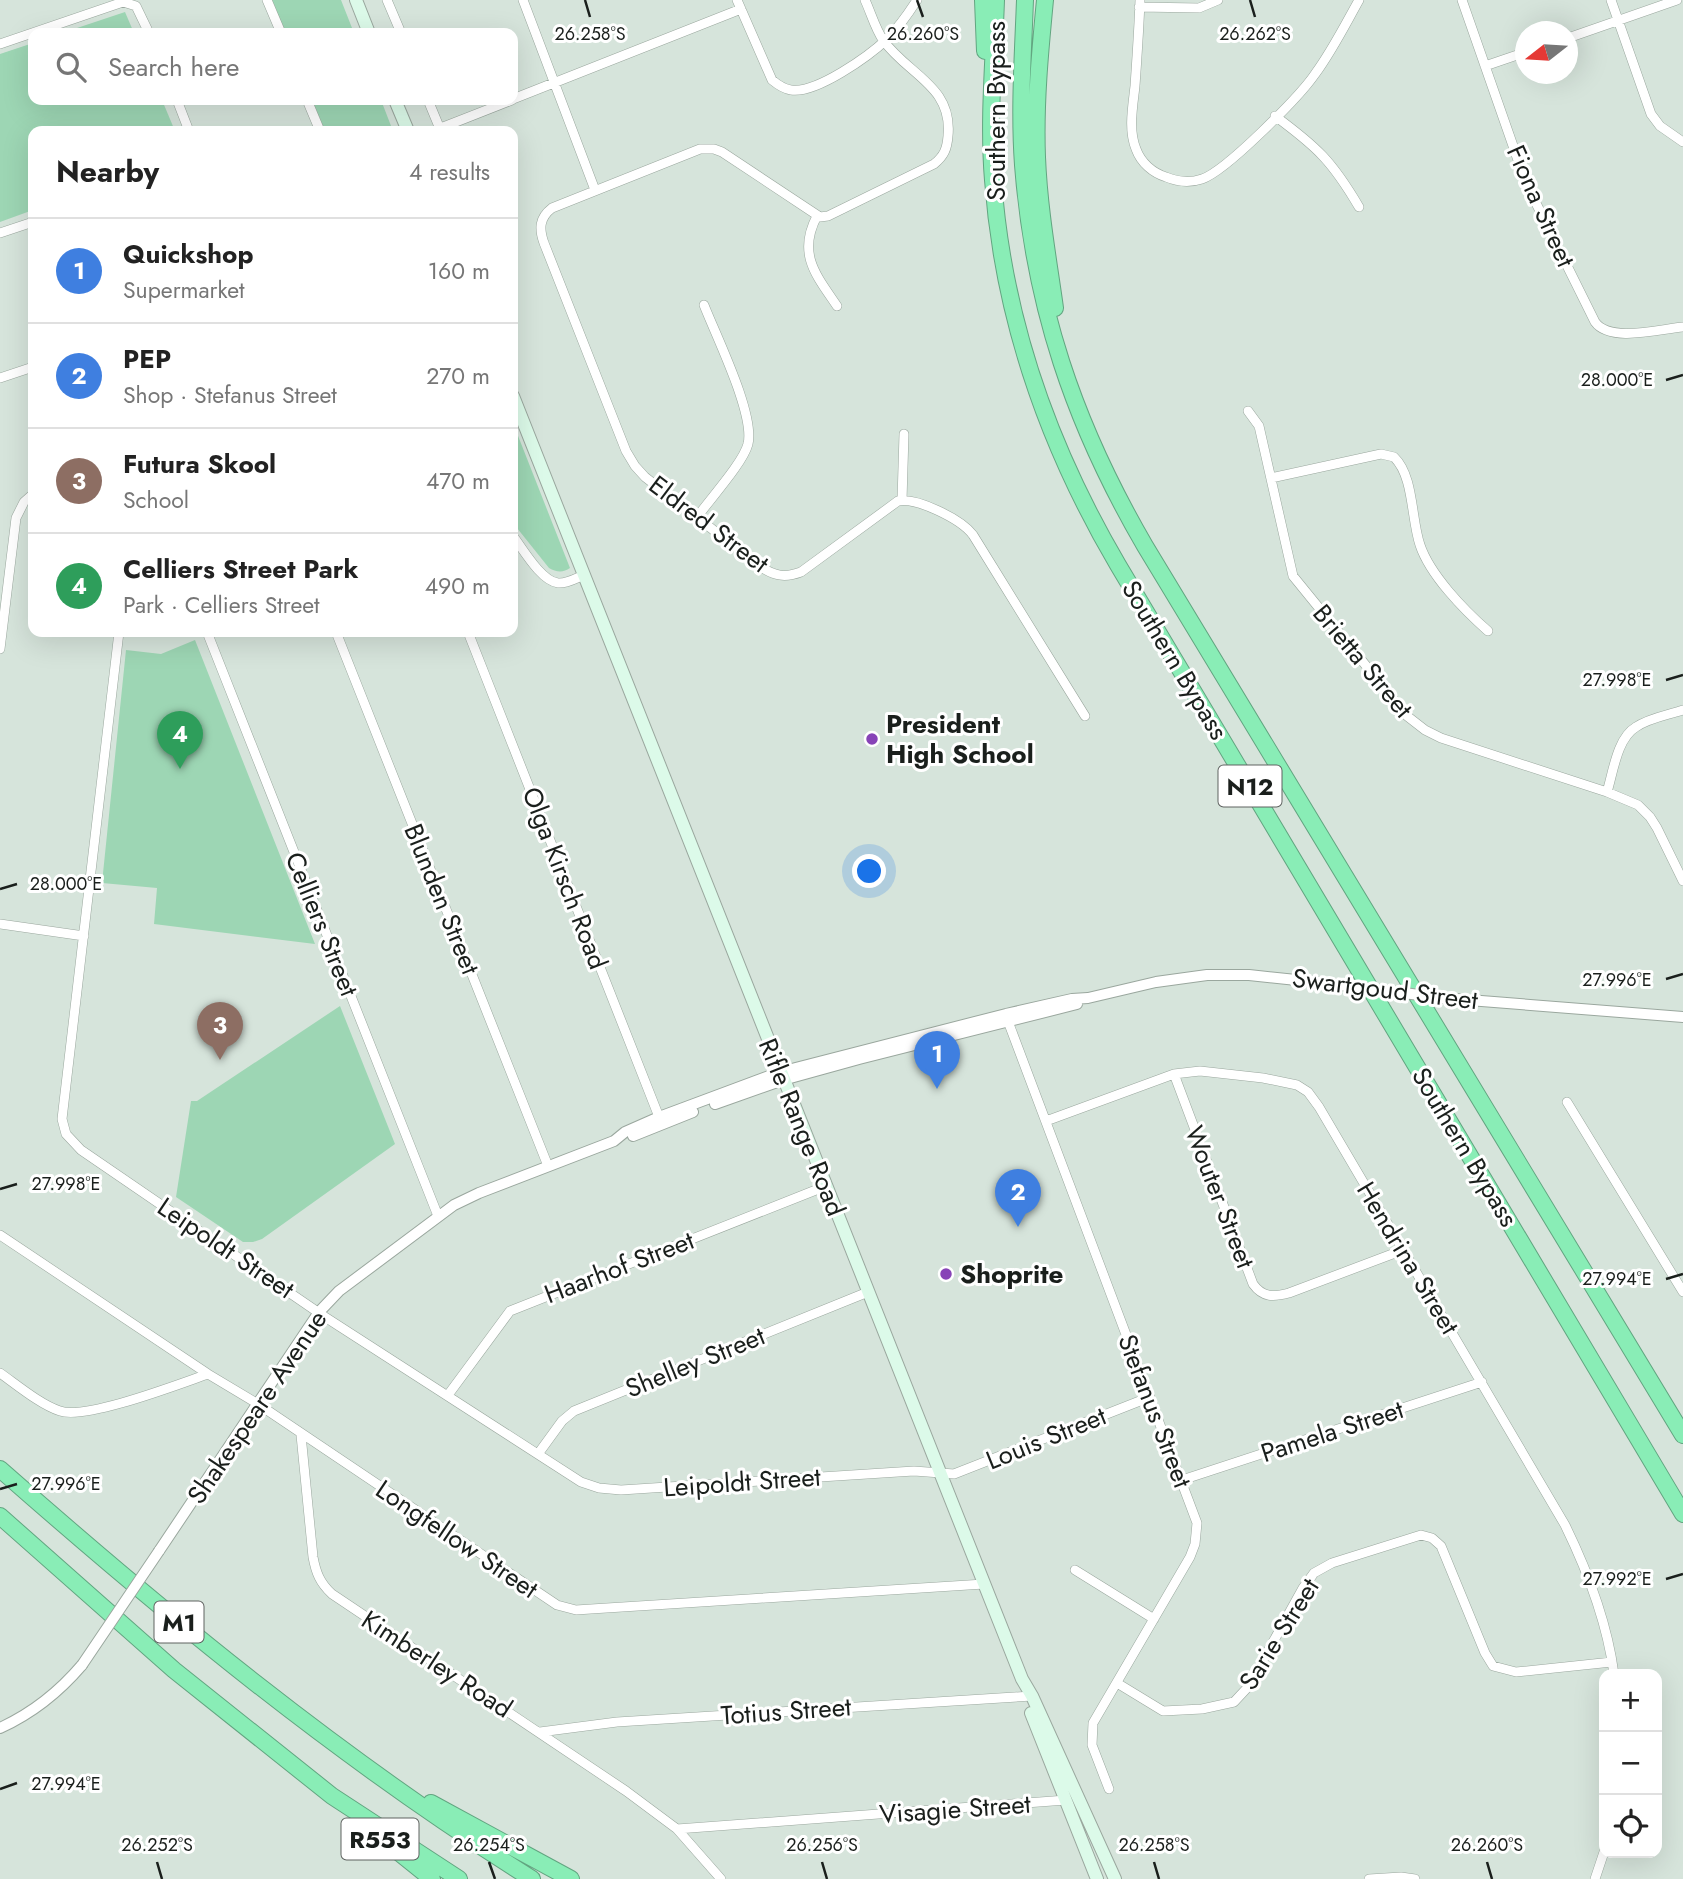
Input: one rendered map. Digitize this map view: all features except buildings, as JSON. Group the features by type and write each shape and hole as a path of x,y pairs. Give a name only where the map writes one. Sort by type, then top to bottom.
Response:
{"highway":[{"path":"983,0 991,109"},
{"name":"Southern Bypass","path":"996,0 991,109 992,179 997,222 1017,330 1049,427 1077,491 1125,577 1683,1514"},
{"name":"Southern Bypass","path":"1025,0 1022,96 1023,162 1028,216 1043,298 1065,376 1098,460 1145,546 1683,1435"},
{"path":"1045,0 1037,101 1037,157 1044,231 1065,376"},
{"name":"M1","path":"0,1469 98,1556 201,1640 365,1766 453,1829 532,1879"},
{"name":"M1","path":"0,1516 174,1670 332,1796 459,1879"},
{"name":"R553","path":"365,1766 571,1879"},
{"name":"R553","path":"332,1796 390,1848 432,1879"}],"main road":[{"path":"356,0 367,28"},
{"path":"397,105 406,126"},
{"name":"Rifle Range Road","path":"518,410 1022,1679 1097,1879"},
{"name":"Rifle Range Road","path":"1028,1696 1115,1879"}],"street":[{"path":"267,0 279,28"},
{"path":"387,0 399,28"},
{"path":"523,0 595,190 692,152 714,149 817,216 828,216 927,168 945,153 949,121 944,103 884,41 865,0"},
{"path":"518,97 739,5 772,80 792,91 807,88 832,77 884,41 917,0"},
{"path":"1218,0 1199,8 1140,4 1132,134 1139,156 1153,172 1170,179 1185,182 1208,177 1238,154 1317,72 1359,0"},
{"name":"Fiona Street","path":"1462,0 1525,183 1598,327 1615,334 1683,327"},
{"path":"1611,0 1651,114 1660,126 1683,142"},
{"path":"1578,34 1677,0"},
{"path":"47,28 123,2 136,6 147,28"},
{"path":"0,44 28,34"},
{"path":"1485,66 1515,56"},
{"path":"179,105 188,126"},
{"path":"309,105 318,126"},
{"path":"429,105 435,126"},
{"path":"446,126 497,105"},
{"path":"1275,116 1323,154 1359,206"},
{"name":"Eldred Street","path":"595,190 552,208 542,218 540,226 544,243 626,451 645,477 761,568 785,576 801,572 882,511 902,500"},
{"path":"817,216 807,245 816,271 837,306"},
{"path":"0,233 28,224"},
{"path":"698,516 744,454 749,435 745,410 704,305"},
{"path":"0,378 28,369"},
{"name":"Brietta Street","path":"1248,411 1259,426 1293,576 1414,723 1453,743 1607,792 1637,806 1650,817 1683,881"},
{"path":"904,434 902,500 910,500 956,519 968,528 1085,716"},
{"path":"1270,478 1381,454 1394,457 1405,475 1417,533 1425,556 1459,602 1488,631"},
{"path":"0,649 16,518 28,498"},
{"path":"518,542 546,578 561,583 584,575"},
{"name":"Leipoldt Street","path":"118,637 62,1119 68,1139 319,1311 581,1482 613,1490 914,1471 940,1474"},
{"name":"Celliers Street","path":"208,637 438,1216"},
{"name":"Blunden Street","path":"338,637 548,1166"},
{"name":"Olga Kirsch Road","path":"470,637 660,1121"},
{"path":"1607,792 1624,740 1630,731 1645,722 1683,710"},
{"path":"0,924 84,936"},
{"name":"Swartgoud Street","path":"781,1076 859,1059 1072,999 1207,975 1249,975 1443,998 1683,1017"},
{"name":"Stefanus Street","path":"1007,1018 1197,1522 1195,1544 1190,1557 1093,1723 1093,1745 1109,1789"},
{"name":"Hendrina Street","path":"1046,1121 1174,1074 1216,1072 1263,1078 1301,1087 1319,1107 1559,1515 1583,1561 1605,1628 1613,1669"},
{"name":"Wouter Street","path":"1174,1074 1253,1284 1260,1292 1272,1297 1289,1293 1403,1250"},
{"name":"Shakespeare Avenue","path":"0,1728 52,1696 82,1665 319,1311 339,1292 463,1200 614,1140 625,1132 781,1076"},
{"path":"1567,1102 1683,1292"},
{"name":"Haarhof Street","path":"449,1395 510,1311 826,1186"},
{"name":"Longfellow Street","path":"0,1235 557,1605 591,1609 984,1584"},
{"name":"Shelley Street","path":"538,1454 562,1421 574,1411 869,1292"},
{"path":"0,1373 56,1410 72,1414 162,1390 208,1374"},
{"name":"Pamela Street","path":"1182,1480 1482,1382"},
{"name":"Louis Street","path":"940,1474 954,1474 1150,1397"},
{"name":"Kimberley Road","path":"301,1435 313,1557 323,1586 626,1791 677,1829 721,1879"},
{"name":"Sarie Street","path":"1117,1683 1163,1711 1202,1709 1234,1702 1248,1687 1314,1573 1332,1563 1421,1535 1432,1538 1441,1546 1485,1653 1493,1666 1516,1672 1612,1662"},
{"path":"1075,1570 1154,1619"},
{"name":"Totius Street","path":"540,1732 617,1722 1028,1696"},
{"name":"Visagie Street","path":"677,1829 1066,1801"},
{"path":"1595,1879 1602,1858"},
{"path":"1369,1879 1415,1879"}],"green space":[{"path":"272,0 341,0 352,28 283,28"},
{"path":"125,12 132,28 77,28"},
{"path":"28,45 28,105 164,105 173,126 28,126 28,212 0,222 0,54"},
{"path":"314,105 383,105 391,126 323,126"},
{"path":"518,436 570,568 557,571 549,568 518,529"},
{"path":"195,640 315,944 154,924 157,888 102,883 126,650 161,654"},
{"path":"340,1006 395,1144 262,1239 243,1242 176,1197 191,1101 197,1101"}],"place":[{"name":"President High School","path":"872,739"},
{"name":"Celliers Street Park","path":"180,769"},
{"name":"Futura Skool","path":"220,1060"},
{"name":"Quickshop","path":"937,1089"},
{"name":"PEP","path":"1018,1227"},
{"name":"Shoprite","path":"946,1274"}]}
